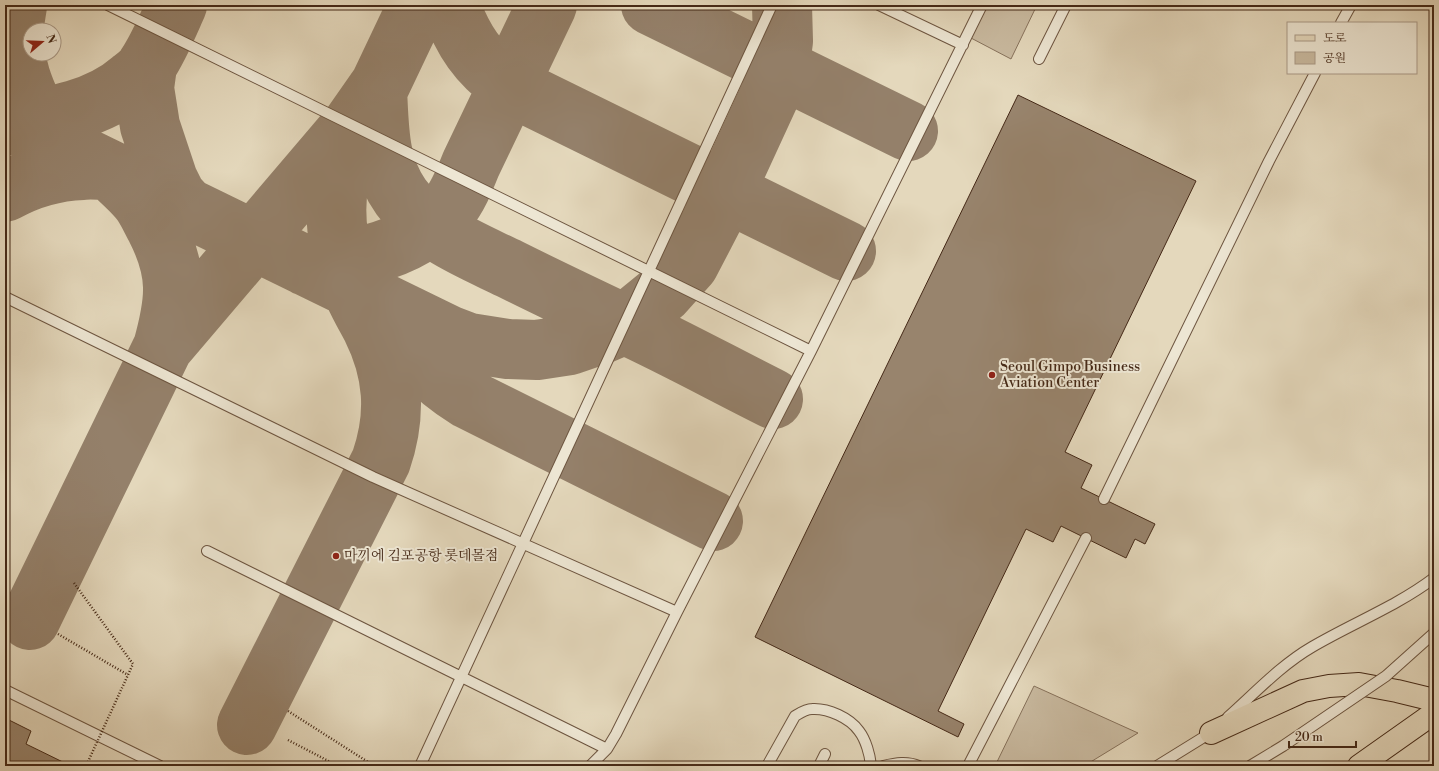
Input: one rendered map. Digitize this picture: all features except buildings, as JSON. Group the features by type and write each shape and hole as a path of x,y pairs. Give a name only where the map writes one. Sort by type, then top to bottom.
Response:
{"main road":[{"path":"1211,733 1303,691 1329,686 1359,684 1434,700"},
{"path":"1359,766 1434,713"}],"lane":[{"path":"108,5 811,351"},
{"path":"420,766 772,5"},
{"path":"879,5 963,44"},
{"path":"590,766 607,749 616,734 676,612 811,351 982,5"},
{"path":"1039,59 1066,5"},
{"path":"1342,22 1351,5"},
{"path":"1104,499 1269,161 1314,74"},
{"path":"5,297 373,477 676,612"},
{"path":"968,766 1086,538"},
{"path":"207,551 607,749"},
{"path":"1157,766 1211,733 1291,661 1312,647 1418,590 1434,578"},
{"path":"1250,766 1289,742 1386,676 1434,632"},
{"path":"5,690 160,766"},
{"path":"767,766 795,716 802,711 812,709 830,712 855,726 860,732 868,750 871,766"},
{"path":"819,766 825,754"},
{"path":"883,766 908,762 919,766"}],"path":[{"path":"74,583 133,664 86,766"},
{"path":"58,634 128,675"},
{"path":"288,711 368,762 366,766"},
{"path":"288,740 338,766"}],"green space":[{"path":"987,5 1037,5 1011,59 971,38"},
{"path":"1034,686 1138,733 1084,766 995,766"}],"taxiway":[{"path":"10,122 75,110 90,105 119,90 146,67 177,5"},
{"path":"30,620 163,347 352,125 380,85 418,5"},
{"path":"450,5 460,30 480,60 497,77 508,85 846,251"},
{"path":"306,266 363,256 400,244 433,224 447,210 461,188 547,5"},
{"path":"651,5 908,131"},
{"path":"5,119 448,335 469,343 508,349 537,350 570,345 625,324 663,293 689,264 715,214 778,77 783,41 782,5"},
{"path":"17,6 14,25 16,60 26,93 50,141"},
{"path":"147,66 144,88 150,126 168,180 176,196 186,207"},
{"path":"377,89 379,131 388,172 393,185 401,197 424,221 437,231 465,247 661,342 773,399"},
{"path":"247,725 381,461 386,444 391,410 389,377 379,344 349,283 341,253 337,229 336,204 340,173 356,128"},
{"path":"5,192 42,176 63,172 90,170 111,171 129,188 144,206 156,228 169,259 172,273 173,301 163,347"},
{"path":"388,311 395,325 412,350 432,372 455,391 468,399 713,521"}],"place":[{"name":"Seoul Gimpo Business Aviation Center","path":"992,375"},
{"name":"마끼에 김포공항 롯데몰점","path":"336,556"}]}
